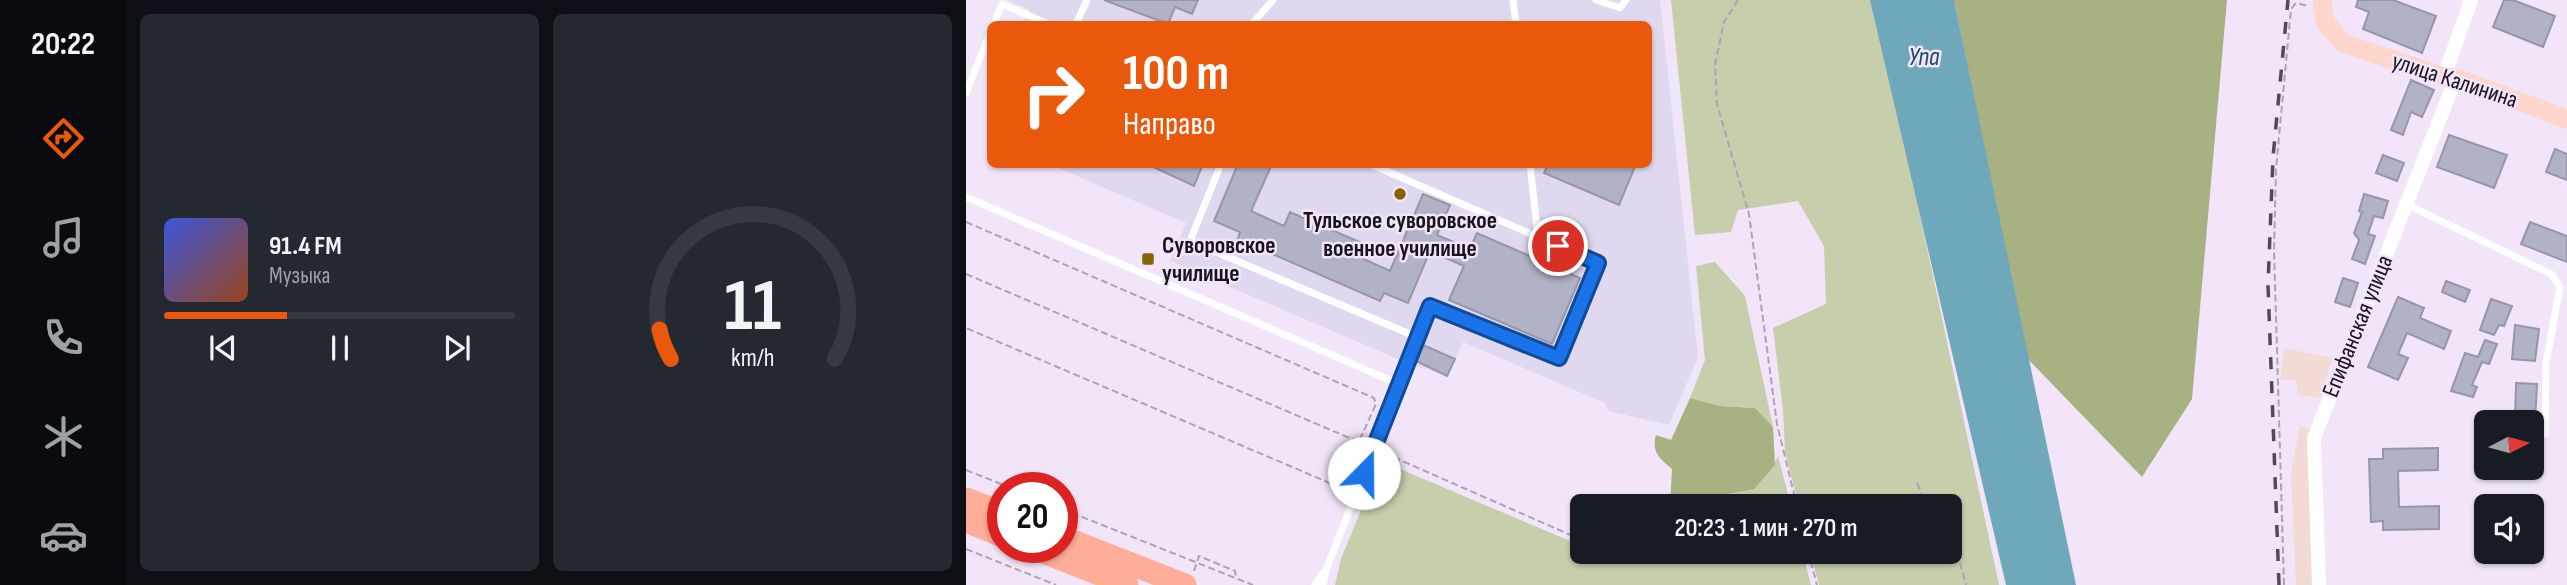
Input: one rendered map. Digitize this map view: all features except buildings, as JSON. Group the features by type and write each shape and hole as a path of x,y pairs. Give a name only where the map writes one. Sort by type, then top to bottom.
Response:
{"main road":[{"path":"966,499 987,507"},
{"path":"966,521 987,530"},
{"path":"1078,543 1185,585"},
{"path":"1071,563 1127,585"}],"street":[{"name":"Епифанская улица","path":"2319,585 2314,438 2406,204 2450,78 2471,0"},
{"name":"улица Калинина","path":"2321,4 2325,22 2343,43 2567,119"}],"lane":[{"path":"1077,21 1087,0"},
{"path":"1255,21 1273,0"},
{"path":"1513,0 1516,21"},
{"path":"1597,0 1620,8 1626,0"},
{"path":"995,21 1002,4 1041,21"},
{"path":"966,93 987,40"},
{"path":"1219,168 1190,241 1417,337"},
{"path":"1323,585 1326,570 1430,306 1559,358 1598,263 1379,168"},
{"path":"1531,168 1538,237"},
{"path":"966,197 1399,384"},
{"path":"2406,204 2552,274 2560,287 2546,363 2544,434"},
{"path":"1315,585 1326,570"}],"path":[{"path":"1738,0 1724,22 1715,65 1717,104 1749,214 1777,424 1794,494"},
{"path":"2284,585 2274,237 2276,169 2293,0"},
{"path":"2292,5 2321,4"},
{"path":"966,222 1374,398 1376,404 1341,481 1332,484 966,328"},
{"path":"966,274 1570,535"},
{"path":"966,470 987,478"},
{"path":"1917,483 1922,494"},
{"path":"1078,515 1253,585"},
{"path":"966,549 1056,585"},
{"path":"1199,556 1235,571 1236,578"},
{"path":"1811,564 1817,585"},
{"path":"1960,564 1966,585"}],"shaded area":[{"name":"Тульское суворовское военное училище","path":"1007,0 1660,0 1698,357 1669,425 1608,411 1605,403 1463,342 1447,376 1407,363 1170,261 1186,223 1058,168 1652,168 1652,21 1024,21 1030,10"},
{"path":"2284,348 2332,358 2320,398 2297,395 2297,381 2280,379"},
{"path":"2300,425 2313,430 2314,585 2296,585 2291,474"}],"green space":[{"path":"1671,0 1874,0 1999,585 1819,585 1813,564 1962,564 1962,494 1796,494 1785,452 1773,328 1826,304 1824,246 1798,201 1738,210 1731,232 1695,235"},
{"path":"1954,0 2227,0 2192,399 2142,477 2026,357"},
{"path":"1715,262 1745,296 1773,427 1755,408 1720,406 1690,398 1705,360 1696,266"},
{"path":"1690,398 1720,406 1755,408 1773,427 1775,465 1754,489 1728,494 1671,494 1672,469 1658,455 1655,441 1656,435 1671,440"},
{"path":"1778,456 1788,494 1732,494 1767,471"},
{"path":"1381,461 1570,541 1570,564 1805,564 1811,585 1335,585 1341,559"}],"water":[{"name":"Упа","path":"1870,0 1954,0 2076,585 2006,585"}],"railway":[{"path":"2279,585 2268,285 2273,157 2288,0"}],"place":[{"name":"Тульское суворовское военное училище","path":"1400,194"},
{"name":"Суворовское училище","path":"1148,259"}],"route":[{"path":"1364,473 1430,306 1559,358 1598,263 1558,246"}]}
